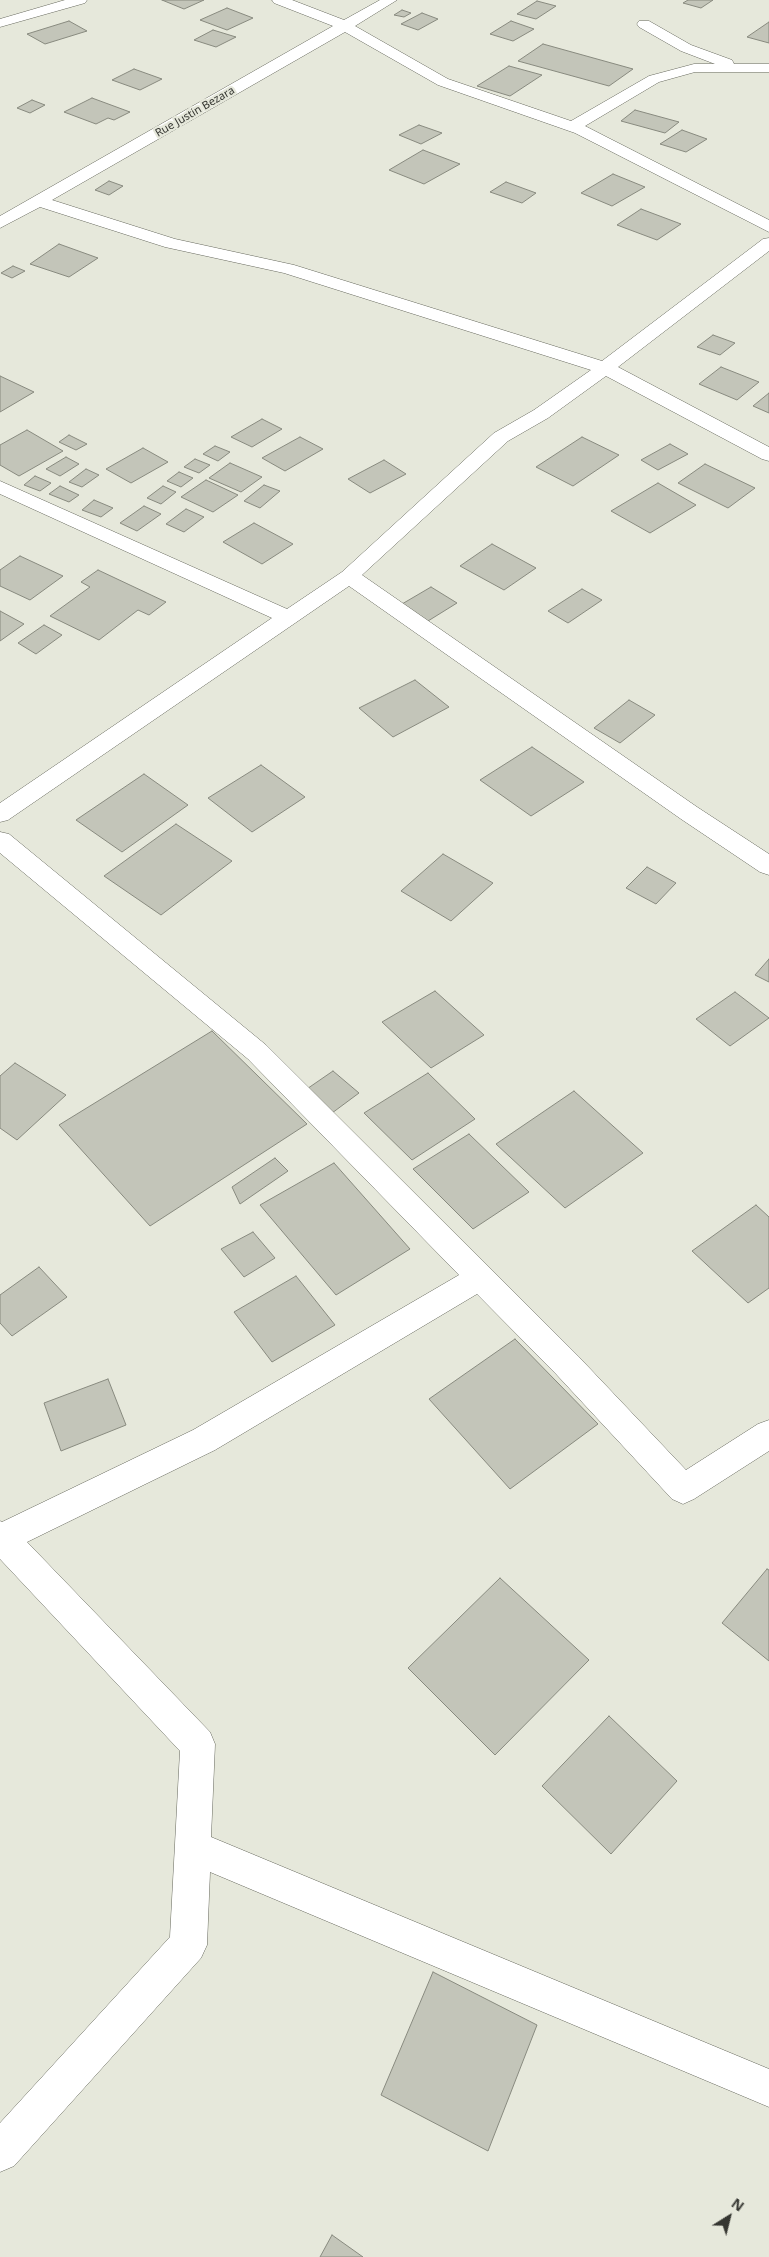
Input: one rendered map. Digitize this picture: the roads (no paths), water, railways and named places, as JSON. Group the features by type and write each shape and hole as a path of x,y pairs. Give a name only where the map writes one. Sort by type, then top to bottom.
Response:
{"street":[{"path":"0,23 80,0"},
{"path":"279,0 345,26 443,82 573,127 769,227"},
{"name":"Rue Justin Bezara","path":"0,223 390,0"},
{"path":"644,24 686,48 742,68"},
{"path":"573,127 654,79 694,68 769,68"},
{"path":"38,201 171,243 288,269 605,368 769,455"},
{"path":"0,814 349,576 500,437 541,414 605,368 769,243"},
{"path":"0,487 289,618"},
{"path":"349,576 689,813 769,866"},
{"path":"0,840 257,1052 568,1365 683,1489 769,1434"},
{"path":"0,2152 188,1945 198,1744 1,1537 204,1440 480,1278"},
{"path":"193,1847 769,2088"}]}
